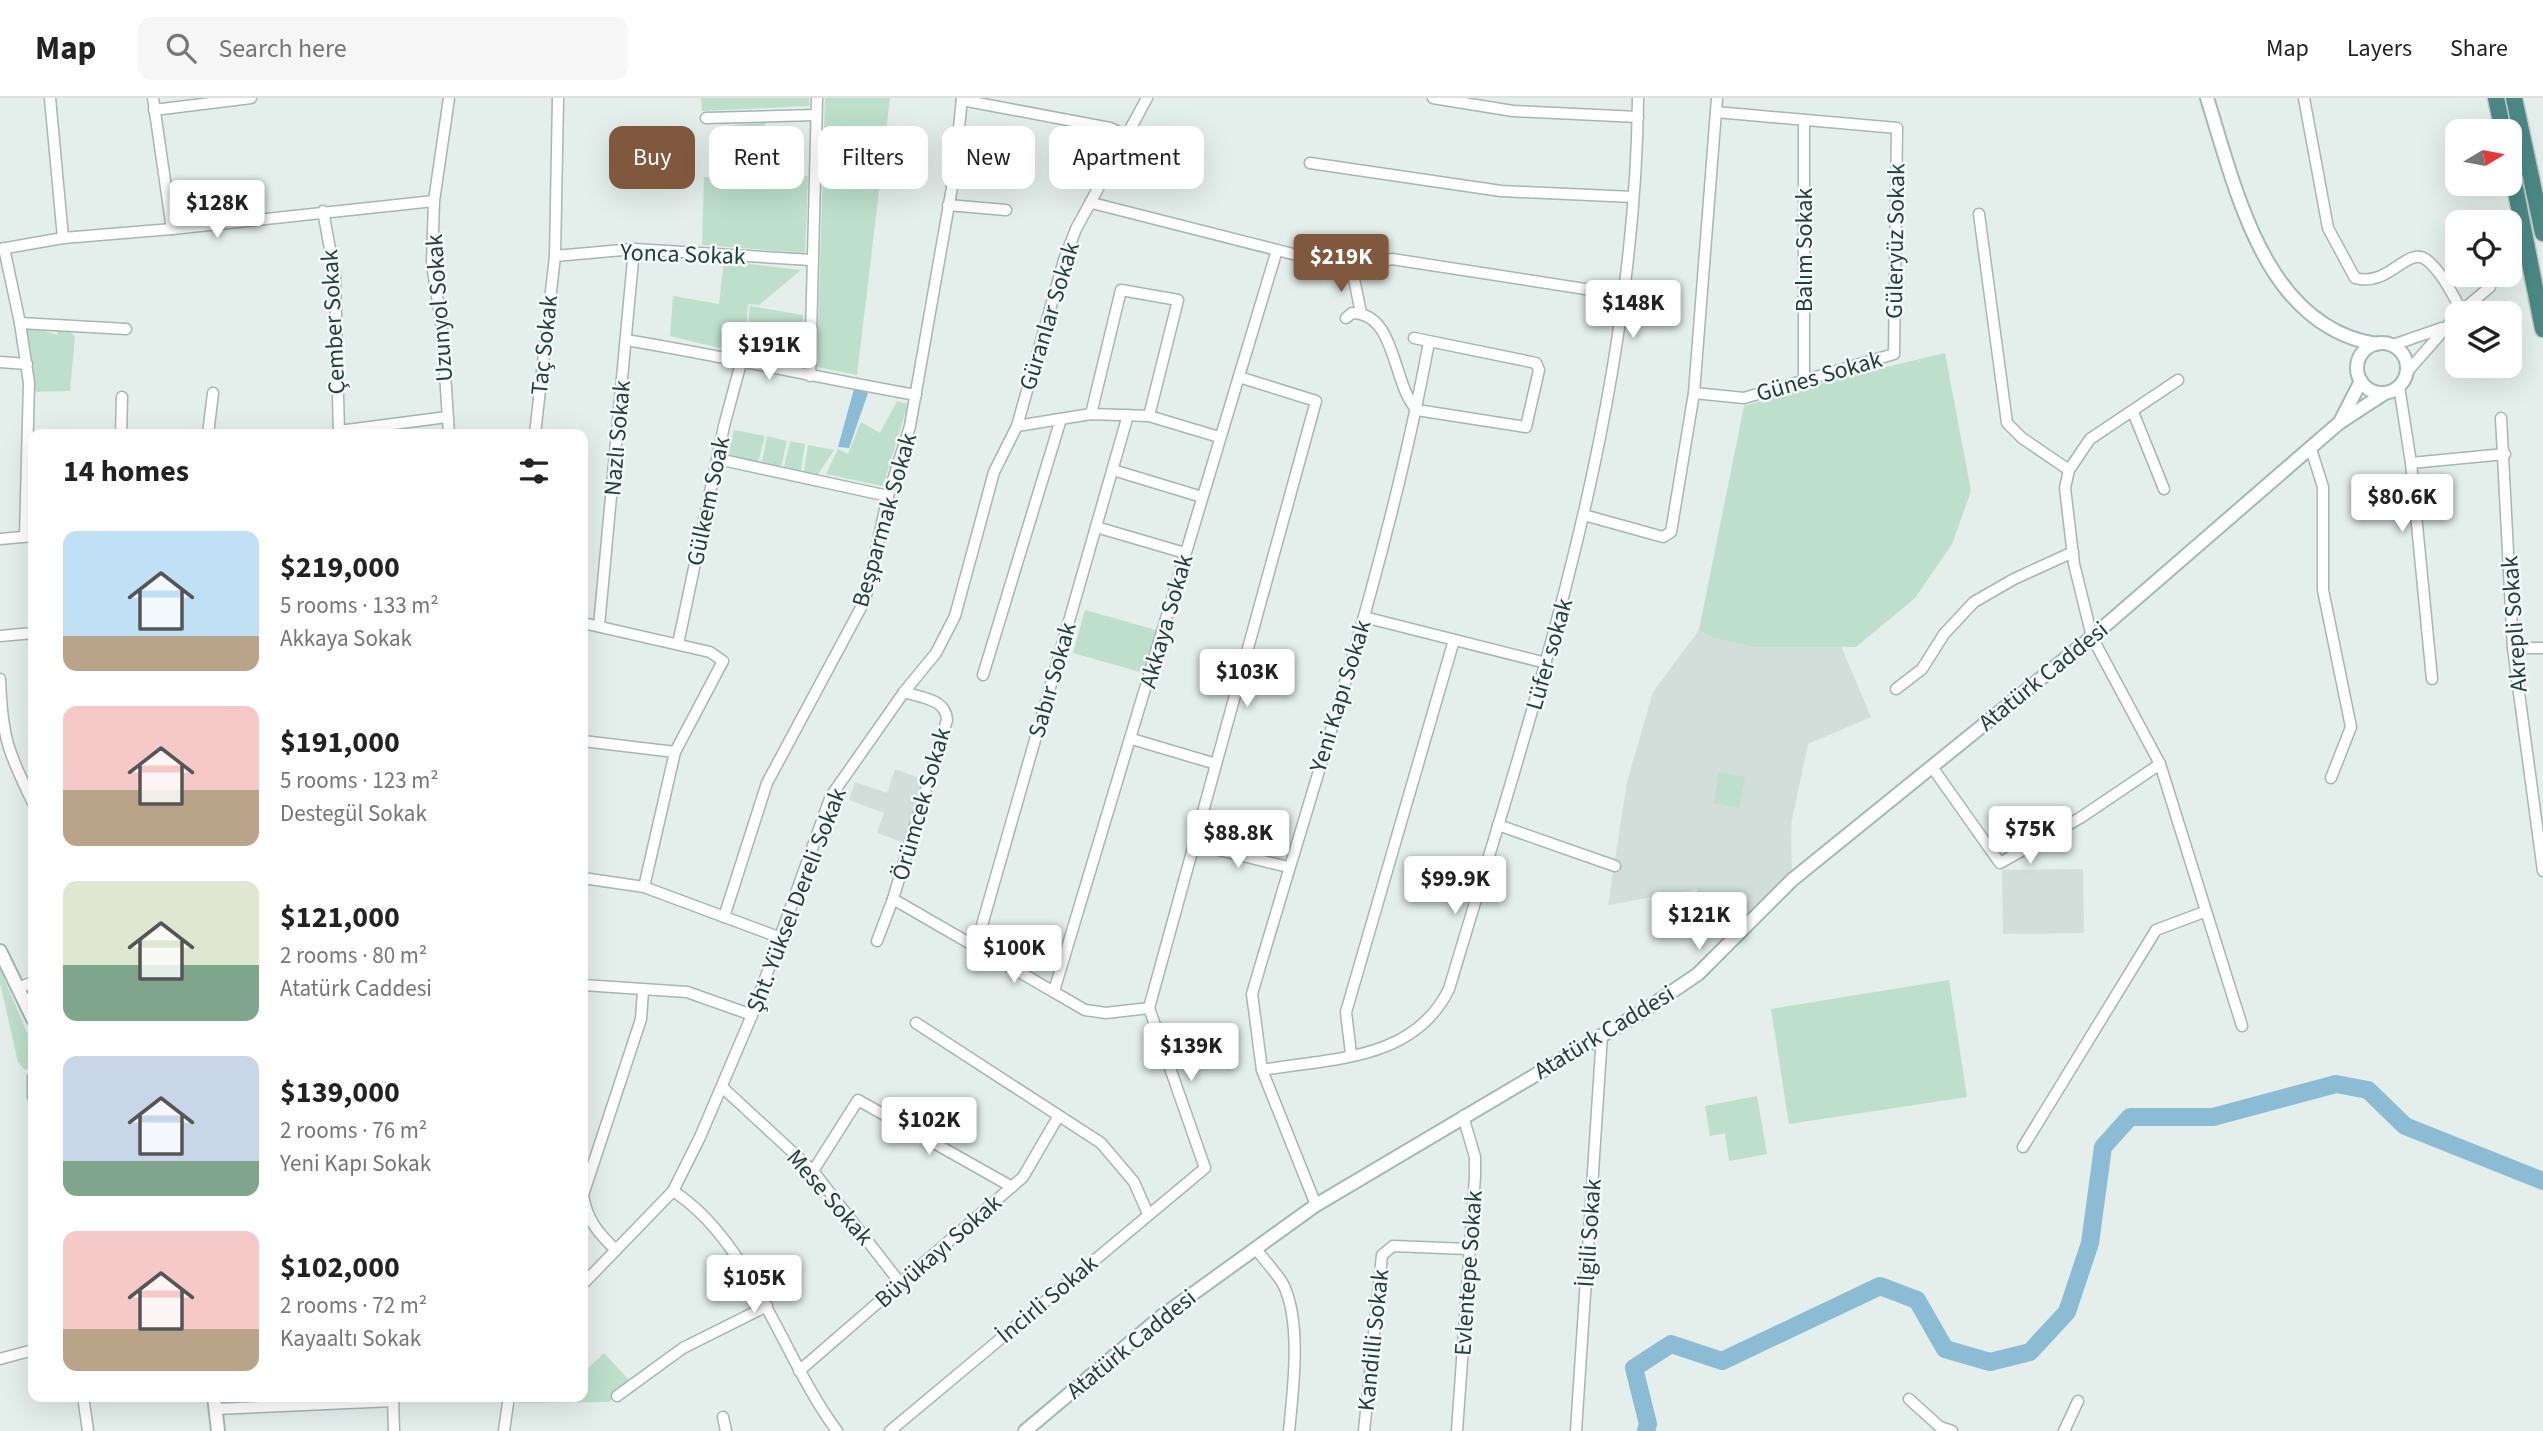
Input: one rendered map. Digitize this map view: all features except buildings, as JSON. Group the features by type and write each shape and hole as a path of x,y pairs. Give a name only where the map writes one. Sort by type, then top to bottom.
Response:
{"highway":[{"path":"2496,98 2500,119"},
{"path":"2515,98 2543,233"},
{"path":"2517,196 2543,329"}],"main road":[{"path":"2207,98 2249,222 2271,271 2316,318 2343,336 2393,345 2404,357 2407,372 2399,386 2385,393 2370,390 2359,375 2343,336"},
{"path":"2359,375 2362,353 2376,344"},
{"name":"Atatürk Caddesi","path":"2339,423 2359,375"},
{"name":"Atatürk Caddesi","path":"1025,1431 1162,1316 1316,1205 1602,1035 1698,974 1793,880 2092,637 2339,423 2385,393"},
{"path":"0,951 28,1009"},
{"path":"214,1403 218,1431"}],"street":[{"path":"50,98 62,238"},
{"path":"153,98 172,229"},
{"path":"154,110 251,98"},
{"name":"Uzunyol Sokak","path":"448,429 442,328 432,264 434,201 449,98"},
{"name":"Taç Sokak","path":"536,429 555,256 558,98"},
{"path":"810,376 817,98"},
{"name":"Güranlar Sokak","path":"1130,126 1147,98"},
{"path":"1433,98 1513,111 1638,117"},
{"name":"Lüfer sokak","path":"1262,1070 1395,1045 1418,1030 1440,1007 1449,989 1546,663 1584,515 1609,401 1624,295 1638,98"},
{"path":"1584,515 1663,537 1671,532 1694,393 1717,98"},
{"path":"2304,98 2328,228 2355,278 2369,282 2392,272 2407,258 2426,258 2438,272 2453,301"},
{"path":"962,99 1094,126"},
{"name":"Beşparmak Sokak","path":"724,917 767,783 866,600 888,496 910,426 916,395 948,205 962,99"},
{"path":"1716,112 1804,120"},
{"path":"706,118 816,115"},
{"name":"Güleryüz Sokak","path":"1804,120 1897,128 1894,354"},
{"name":"Balım Sokak","path":"1804,120 1804,380"},
{"path":"1310,163 1501,191 1633,197"},
{"name":"Güranlar Sokak","path":"1017,426 1064,260 1076,229 1099,189"},
{"path":"28,450 27,364 2,249 62,238 434,201"},
{"path":"1092,203 1352,269 1392,260 1624,295"},
{"path":"948,205 1006,210"},
{"name":"Çember Sokak","path":"323,211 335,276 339,429"},
{"path":"1979,214 2007,423 2022,438 2069,470"},
{"name":"Yonca Sokak","path":"555,256 634,249 811,260"},
{"name":"Nazlı Sokak","path":"599,626 634,249"},
{"name":"Akkaya Sokak","path":"1054,991 1132,739 1276,250"},
{"path":"1352,269 1361,313"},
{"path":"2473,301 2490,287"},
{"path":"1091,414 1121,290 1178,300 1149,416"},
{"path":"1346,318 1352,313 1361,313 1377,324 1417,410 1526,427 1539,370 1536,363 1414,338"},
{"path":"20,323 126,329"},
{"path":"2393,345 2443,328"},
{"path":"2407,372 2443,328"},
{"path":"626,340 742,359 810,376 916,395"},
{"name":"Yeni Kapı Sokak","path":"1316,1205 1262,1070 1252,994 1387,540 1417,410 1429,342"},
{"name":"Günes Sokak","path":"1694,393 1744,398 1894,354"},
{"name":"Gülkem Soak","path":"678,644 742,359"},
{"path":"0,362 27,364"},
{"path":"893,899 1085,1010 1107,1013 1149,1008 1316,401 1238,377"},
{"path":"2178,380 2090,439 2069,470 2065,488 2073,552 2092,637 2160,764 2204,912 2242,1026"},
{"path":"2399,386 2411,463 2432,679"},
{"path":"209,429 213,393"},
{"path":"121,429 122,397"},
{"path":"2133,412 2164,489"},
{"path":"1017,426 1091,414 1149,416 1219,437"},
{"name":"Sabır Sokak","path":"976,946 1128,415"},
{"path":"366,429 447,417"},
{"name":"Akrepli Sokak","path":"2501,418 2505,454 2513,648 2543,871"},
{"path":"983,675 1061,419"},
{"name":"Şht. Yüksel Dereli Sokak","path":"588,1279 673,1191 722,1087 752,1015 831,796 904,692 936,653 955,617 993,472 1017,426"},
{"path":"2311,449 2323,487 2323,590 2351,727 2330,778"},
{"path":"2411,463 2505,454"},
{"path":"718,459 888,496"},
{"path":"1113,470 1202,497"},
{"path":"1096,527 1185,553"},
{"path":"0,539 28,536"},
{"path":"1896,689 1922,669 1944,635 1974,602 2014,579 2073,552"},
{"path":"1364,617 1546,663"},
{"path":"588,624 710,652 723,660 675,752 643,887"},
{"path":"0,636 28,633"},
{"path":"1351,1054 1346,1012 1454,640"},
{"path":"2513,648 2543,648"},
{"path":"0,679 1,726 6,745 28,792"},
{"name":"Örümcek Sokak","path":"877,941 893,899 947,720 946,710 941,705 904,692"},
{"path":"1132,739 1216,764"},
{"path":"588,742 675,752"},
{"path":"1932,766 2000,863 2080,818 2160,764"},
{"path":"1498,825 1615,866"},
{"path":"1194,844 1288,867"},
{"path":"588,878 643,887 781,938"},
{"path":"2023,1147 2156,930 2204,912"},
{"path":"18,988 28,984"},
{"path":"588,986 687,992 752,1015"},
{"path":"588,1171 614,1106 640,1019 643,991"},
{"name":"İncirli Sokak","path":"890,1431 1205,1168 1149,1008"},
{"path":"916,1023 1109,1152 1134,1182 1149,1214"},
{"name":"İlgili Sokak","path":"1576,1431 1602,1035"},
{"name":"Mese Sokak","path":"722,1087 813,1171 901,1284"},
{"path":"813,1171 858,1100 1012,1187"},
{"name":"Evlentepe Sokak","path":"1457,1431 1475,1176 1475,1157 1463,1116"},
{"name":"Büyükayı Sokak","path":"799,1371 1023,1177 1059,1117"},
{"path":"673,1191 695,1205 767,1306 799,1371 838,1431"},
{"path":"588,1216 595,1230 616,1250"},
{"name":"Kandilli Sokak","path":"1364,1431 1382,1255 1393,1246 1468,1250"},
{"path":"1256,1249 1283,1285 1291,1314 1294,1379 1289,1431"},
{"path":"617,1396 683,1348 767,1306"},
{"path":"0,1359 28,1351"},
{"path":"1909,1399 1940,1427 1952,1431"},
{"path":"2064,1431 2078,1401"},
{"path":"84,1402 88,1431"},
{"path":"214,1403 259,1402"},
{"path":"393,1402 394,1431"},
{"path":"504,1431 508,1402"},
{"path":"723,1417 726,1431"}],"shaded area":[{"path":"1699,630 1713,638 1755,647 1841,646 1871,717 1808,744 1791,824 1792,880 1760,914 1702,922 1697,889 1608,905 1627,782 1653,692"},
{"path":"895,769 928,781 905,843 877,833 884,813 849,800 855,782 887,793"},
{"path":"2083,869 2084,933 2003,934 2002,870"}],"green space":[{"path":"701,98 809,98 809,106 702,111"},
{"path":"825,98 890,98 887,126 824,126"},
{"path":"765,123 765,126 734,126"},
{"path":"804,176 808,176 805,253 702,245 704,177 709,177 709,189 804,189"},
{"path":"822,189 879,189 857,375 817,367"},
{"path":"724,261 801,270 759,305 748,304 744,354 670,336 673,296 719,304"},
{"path":"750,306 803,315 804,366 745,353"},
{"path":"20,323 57,335 58,324 75,336 70,391 28,392"},
{"path":"1945,353 1971,491 1952,544 1915,598 1856,647 1755,647 1713,638 1699,630 1744,406 1828,381"},
{"path":"897,401 908,404 883,486 826,474 838,449 848,454 861,422 880,433"},
{"path":"734,430 765,436 757,466 727,459"},
{"path":"767,436 787,441 780,471 761,467"},
{"path":"790,441 805,444 800,475 783,472"},
{"path":"808,445 834,450 815,479 803,477"},
{"path":"1085,610 1156,630 1144,673 1073,653"},
{"path":"1719,772 1745,777 1739,808 1714,803"},
{"path":"0,969 28,1035 28,1069 25,1070 18,1062 0,983"},
{"path":"1949,980 1967,1097 1789,1124 1771,1009"},
{"path":"1757,1096 1767,1154 1729,1161 1725,1133 1710,1136 1705,1106"},
{"path":"604,1353 628,1379 609,1402 518,1403 588,1402 588,1368"}],"water":[{"path":"854,389 868,393 849,448 838,447"}],"waterway":[{"path":"1646,1431 1648,1424 1634,1368 1671,1344 1722,1361 1880,1286 1917,1300 1945,1349 1990,1362 2030,1352 2067,1312 2090,1243 2103,1147 2130,1117 2213,1117 2336,1084 2368,1090 2405,1126 2543,1181"}]}
